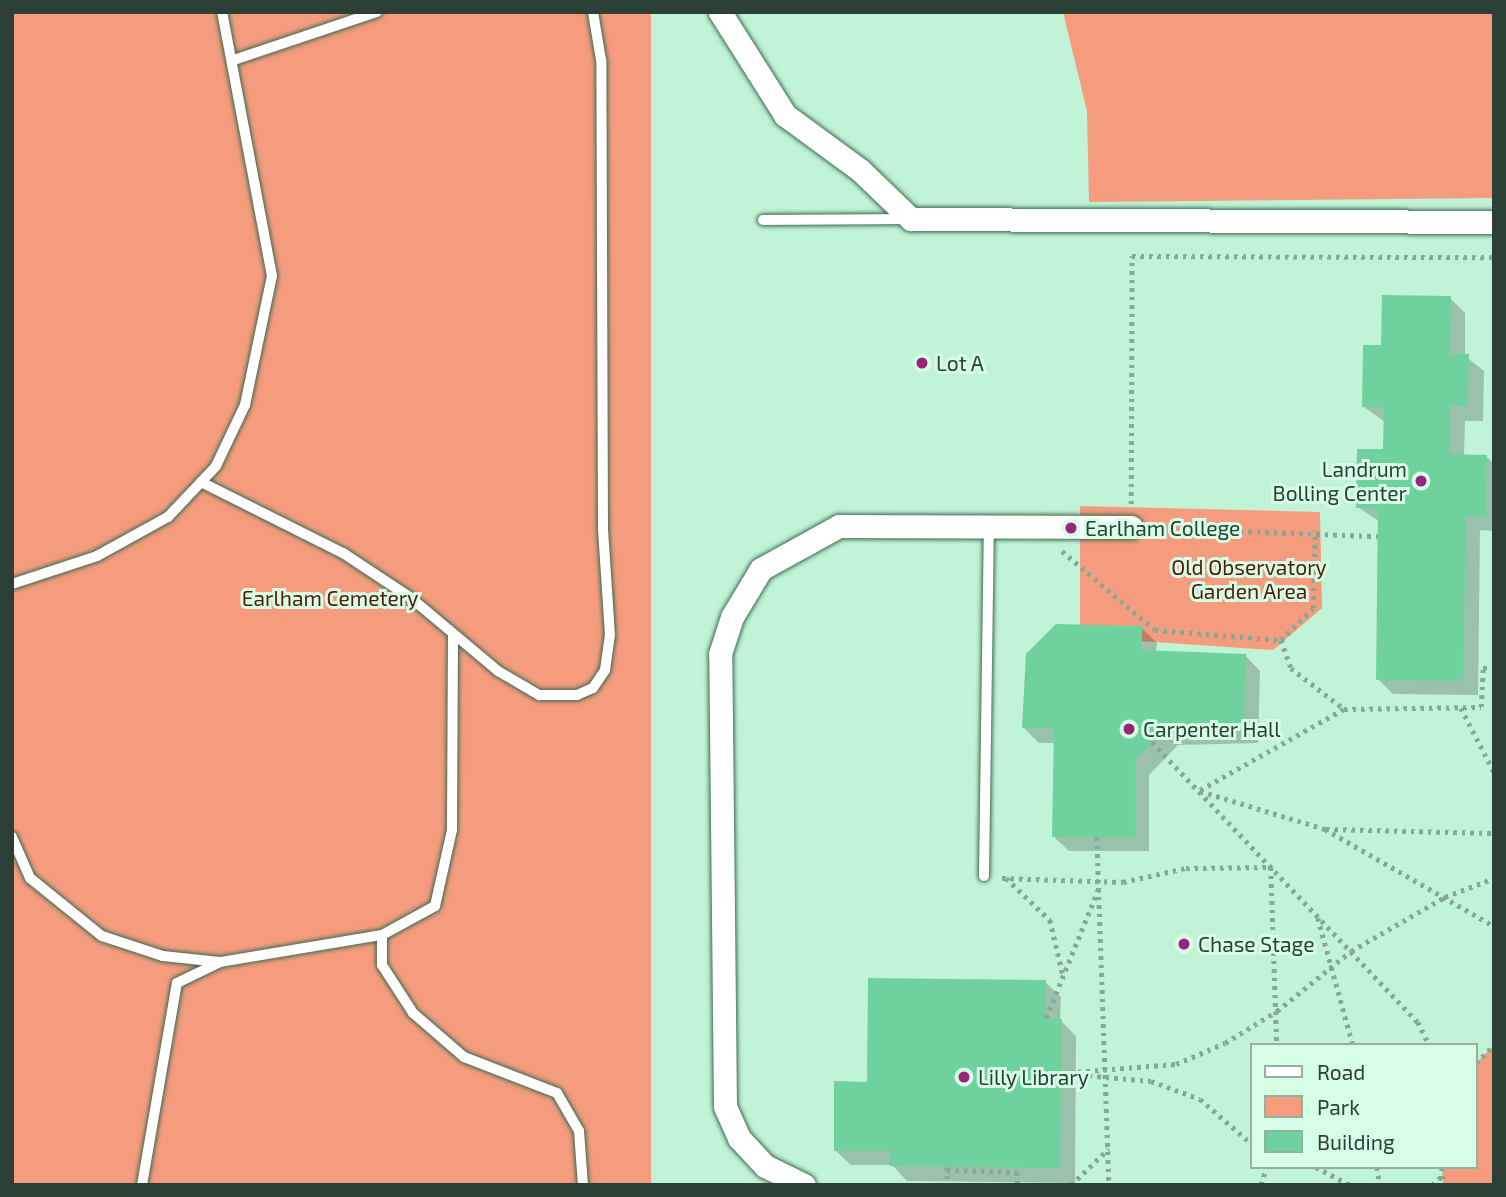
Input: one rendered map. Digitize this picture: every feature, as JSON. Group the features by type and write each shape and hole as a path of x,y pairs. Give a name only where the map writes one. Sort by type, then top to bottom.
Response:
{"street":[{"path":"720,12 785,115 859,170 911,219 1494,222"},
{"path":"804,1185 765,1166 739,1138 725,1106 720,654 732,617 761,569 839,526 1131,527"}],"lane":[{"path":"12,584 97,556 168,517 216,466 245,405 272,276 234,60 222,12"},
{"path":"234,60 377,12"},
{"path":"201,482 343,553 539,695 577,695 593,688 605,670 610,635 603,530 601,60 593,12"},
{"path":"762,220 911,219"},
{"path":"984,876 989,526"},
{"path":"12,837 30,878 102,936 163,956 220,962 382,935 435,906 452,830 453,634"},
{"path":"382,935 382,965 413,1013 464,1057 558,1093 579,1130 583,1185"},
{"path":"142,1185 177,983 220,962"}],"path":[{"path":"1378,536 1315,531 1131,527 1132,256 1494,257"},
{"path":"1032,526 1154,630 1281,640 1313,608 1315,531"},
{"path":"1281,640 1291,668 1345,709"},
{"path":"1199,790 1345,709 1481,707 1483,668 1494,668"},
{"path":"1461,707 1494,772"},
{"path":"1152,742 1418,1022 1428,1043"},
{"path":"1199,790 1325,829 1494,926"},
{"path":"1325,829 1494,833"},
{"path":"1097,837 1110,1069 1109,1185"},
{"path":"984,876 1101,881 1186,868 1271,867"},
{"path":"1271,867 1277,1043"},
{"path":"1006,878 1050,920 1063,976"},
{"path":"1250,1142 1200,1099 1151,1081 1061,1073 1176,1063 1277,1012 1351,951 1445,897 1494,878"},
{"path":"1046,1018 1101,881"},
{"path":"1317,914 1352,1043"},
{"path":"1478,1061 1494,1045"},
{"path":"1071,1185 1109,1148"},
{"path":"948,1185 947,1169 1017,1172 1018,1185"},
{"path":"1320,1169 1350,1185"},
{"path":"1442,1169 1443,1185"},
{"path":"1432,1185 1442,1176"}],"green space":[{"name":"Earlham Cemetery","path":"12,12 651,12 651,1185 12,1185"},
{"path":"1063,12 1493,12 1494,198 1089,202 1087,111"},
{"name":"Old Observatory Garden Area","path":"1080,506 1320,512 1322,608 1273,650 1080,637"},
{"path":"1494,1045 1494,1185 1443,1185 1442,1169 1478,1169 1478,1061"}],"building":[{"name":"Landrum Bolling Center","path":"1382,295 1451,296 1450,354 1469,354 1468,406 1450,406 1450,454 1487,455 1486,516 1466,516 1463,681 1376,680 1378,508 1356,508 1357,449 1383,449 1384,407 1362,407 1363,345 1381,345"},
{"name":"Carpenter Hall","path":"1056,624 1143,626 1141,650 1246,654 1244,728 1163,731 1135,760 1135,837 1052,837 1054,728 1022,728 1026,654"},
{"name":"Lilly Library","path":"868,978 1046,980 1046,1018 1062,1019 1060,1168 890,1166 891,1151 834,1151 834,1081 867,1082"}],"place":[{"name":"Lot A","path":"922,363"},
{"name":"Landrum Bolling Center","path":"1421,481"},
{"name":"Earlham College","path":"1071,528"},
{"name":"Carpenter Hall","path":"1129,729"},
{"name":"Chase Stage","path":"1184,944"},
{"name":"Lilly Library","path":"964,1077"}]}
